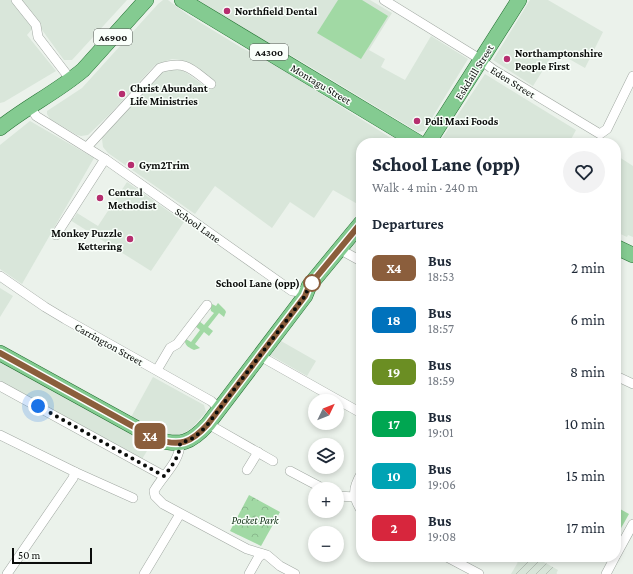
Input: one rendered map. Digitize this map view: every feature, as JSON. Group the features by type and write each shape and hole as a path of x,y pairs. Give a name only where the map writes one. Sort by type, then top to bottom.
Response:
{"main road":[{"name":"A6900","path":"0,128 30,106 71,80 83,70 146,0"},
{"name":"Montagu Street","path":"182,0 411,138"},
{"name":"Eskdaill Street","path":"431,138 519,0"},
{"path":"0,353 156,439 166,442 180,443 188,441 198,436 208,424 305,296 309,286 356,229"},
{"path":"621,249 633,255"}],"street":[{"path":"16,0 36,25 38,37 71,80"},
{"name":"Eden Street","path":"384,0 494,70 600,134 607,129 633,76"},
{"path":"87,147 160,68 174,64 188,66 212,84"},
{"name":"School Lane","path":"30,106 36,116 105,159 292,291 301,292 309,286"},
{"path":"56,235 105,159"},
{"path":"339,249 356,258"},
{"name":"Carrington Street","path":"0,276 45,307 211,401 220,408"},
{"path":"157,370 170,348 177,344 207,305"},
{"path":"260,356 356,410"},
{"path":"621,378 633,384"},
{"path":"0,386 164,476"},
{"path":"208,424 273,461"},
{"path":"0,435 75,472 133,498"},
{"path":"180,443 180,448 174,463 154,491 155,496 163,504 180,514 241,546 267,555 280,566 295,574"},
{"path":"247,470 258,452"},
{"path":"290,471 311,482"},
{"path":"7,574 73,478 75,472"},
{"path":"344,496 355,497 354,490 356,485"},
{"path":"144,574 180,514"},
{"path":"621,546 633,524"},
{"path":"249,574 262,554"},
{"path":"456,562 479,574"},
{"path":"606,574 612,562"}],"shaded area":[{"path":"0,0 127,0 72,60 64,60 37,23 27,35 56,71 0,103"},
{"path":"163,0 168,0 188,15 242,48 275,65 391,138 356,138 356,203 333,190 314,218 290,202 272,228 215,186 195,214 108,153 103,147 103,135 164,70 176,69 184,71 210,90 214,84 187,62 180,60 172,59 155,65 110,114 88,135 77,135 50,119 47,111 82,88"},
{"path":"193,0 370,0 392,13 369,50 385,59 381,67 405,80 431,36 468,59 424,131 418,132 304,63"},
{"path":"530,0 548,0 603,32 585,68 555,51 533,86 493,60"},
{"path":"485,74 576,130 572,138 442,138"},
{"path":"30,121 94,158 22,284 0,269 0,145"},
{"path":"621,158 633,166 633,237 628,235 627,237 621,234"},
{"path":"127,182 184,222 151,271 70,220 72,217 74,218 77,213 98,226"},
{"path":"0,288 13,296 0,317"},
{"path":"281,341 316,361 307,376 270,355"},
{"path":"0,360 151,444 141,461 0,383"},
{"path":"153,377 204,405 206,412 192,428 175,436 157,432 130,419"},
{"path":"518,562 544,562 558,570 556,574 511,574"}],"green space":[{"path":"338,0 362,0 388,16 361,59 317,33"},
{"path":"218,303 226,312 224,317 219,313 208,327 213,331 209,336 204,332 195,344 200,348 194,350 189,348 185,343 186,339 191,342 200,330 195,326 199,321 204,325 214,313 211,311 210,306 212,304 216,306"},
{"name":"Pocket Park","path":"249,495 280,512 261,546 230,531"},
{"path":"621,510 629,514 621,528"}],"bus line":[{"name":"X4","path":"0,353 156,439 166,442 180,443 188,441 198,436 208,424 305,296 309,286 356,229"}],"place":[{"name":"Northfield Dental","path":"227,11"},
{"name":"Northamptonshire People First","path":"507,59"},
{"name":"Christ Abundant Life Ministries","path":"122,94"},
{"name":"Poli Maxi Foods","path":"417,121"},
{"name":"Gym2Trim","path":"131,165"},
{"name":"Central Methodist","path":"100,198"},
{"name":"Monkey Puzzle Kettering","path":"130,239"},
{"name":"School Lane (opp)","path":"312,283"}],"route":[{"path":"38,406 164,476 174,463 180,448 180,443 198,436 208,424 305,296 309,286 312,283"}]}
